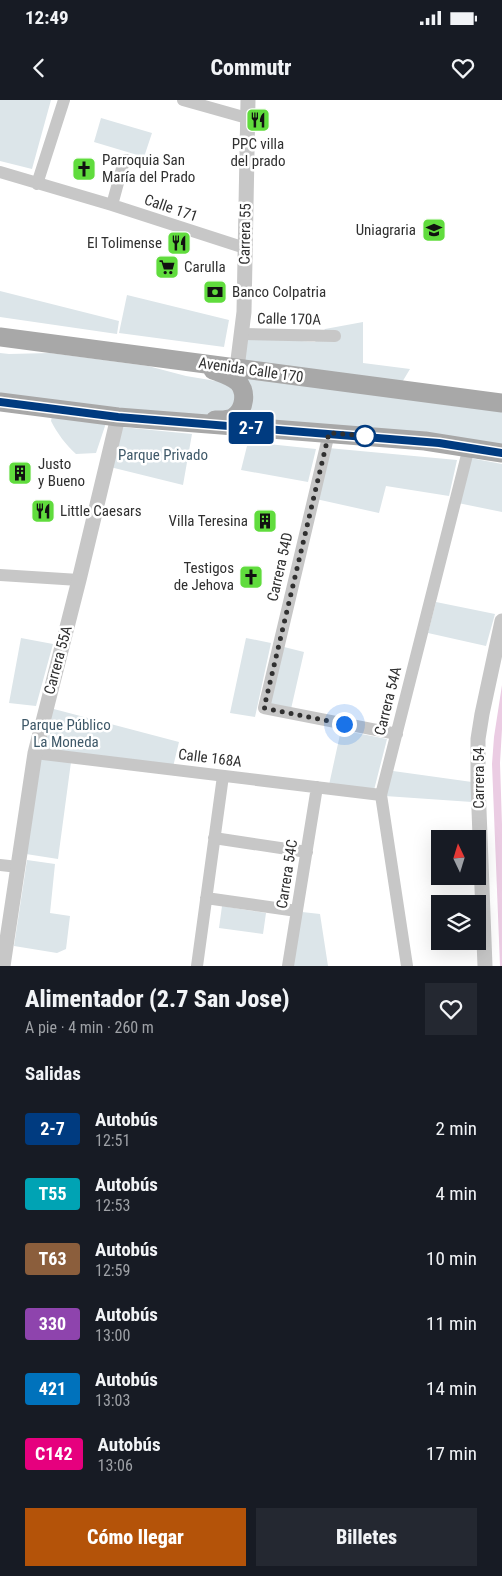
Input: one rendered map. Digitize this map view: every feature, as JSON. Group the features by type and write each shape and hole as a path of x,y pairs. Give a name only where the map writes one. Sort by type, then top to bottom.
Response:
{"main road":[{"name":"Avenida Calle 170","path":"0,337 502,403"},
{"path":"0,346 11,348 53,345"},
{"path":"164,420 226,420 234,417 240,411 244,397 240,384 234,379 196,363"},
{"path":"0,402 118,417 329,433 469,447 502,453"}],"street":[{"path":"37,184 64,100"},
{"path":"183,100 247,118"},
{"name":"Carrera 55","path":"238,368 242,334 248,100"},
{"path":"112,205 124,161 126,160"},
{"name":"Calle 171","path":"0,172 112,205 245,248"},
{"name":"Calle 170A","path":"242,334 335,336"},
{"name":"Carrera 55A","path":"3,966 35,753 118,417"},
{"name":"Carrera 54D","path":"329,433 264,708 397,734"},
{"name":"Carrera 54A","path":"407,966 382,795 469,447"},
{"path":"0,575 79,580"},
{"name":"Carrera 54","path":"485,966 478,739 502,622"},
{"name":"Calle 168A","path":"35,753 382,795"},
{"path":"196,966 223,776"},
{"name":"Carrera 54C","path":"288,966 317,787"},
{"path":"214,838 306,852"},
{"path":"0,865 18,867"},
{"path":"206,898 297,911"}],"green space":[{"path":"0,100 51,100 32,169 0,161"},
{"path":"101,118 152,133 144,157 94,142"},
{"path":"0,291 119,321 117,334 0,317"},
{"path":"127,295 229,320 224,347 119,333"},
{"path":"363,322 363,363 410,369 401,384 241,364 246,337 315,342 325,329"},
{"path":"0,353 50,353 96,359 148,366 186,376 227,383 236,395 236,406 226,416 173,414 0,395"},
{"path":"246,378 502,412 502,449 287,426 242,417"},
{"path":"52,416 106,423 96,453 76,454 56,430 51,421"},
{"name":"Parque Privado","path":"121,427 192,434 183,485 110,467"},
{"path":"248,442 316,449 308,482 241,470"},
{"path":"328,448 457,460 449,496 386,486 379,513 316,499"},
{"path":"470,458 502,464 502,512 458,503"},
{"path":"436,602 495,614 486,646 428,633"},
{"path":"21,638 53,644 36,706 9,703"},
{"path":"246,638 271,643 255,717 230,713"},
{"path":"284,647 304,652 291,709 270,705"},
{"name":"Parque Público La Moneda","path":"50,708 179,742 173,767 40,751"},
{"path":"341,730 387,739 374,790 329,785"},
{"path":"40,759 71,762 58,859 26,854"},
{"path":"393,771 472,782 472,802 385,796"},
{"path":"27,860 55,864 50,913 70,916 66,949 57,953 14,946"},
{"path":"222,906 266,913 263,934 219,928"},
{"path":"302,912 320,914 328,966 293,966"}],"shaded area":[{"path":"502,685 500,763 502,966 500,966 492,764"}],"bus line":[{"name":"2-7","path":"0,402 118,417 439,443 502,453"}],"place":[{"name":"PPC villa del prado","path":"258,120"},
{"name":"Parroquia San María del Prado","path":"84,169"},
{"name":"Uniagraria","path":"434,230"},
{"name":"El Tolimense","path":"179,243"},
{"name":"Carulla","path":"167,267"},
{"name":"Banco Colpatria","path":"215,292"},
{"name":"Justo y Bueno","path":"20,473"},
{"name":"Little Caesars","path":"43,511"},
{"name":"Villa Teresina","path":"265,521"},
{"name":"Testigos de Jehova","path":"251,577"}],"route":[{"path":"344,724 264,708 329,433 368,436 365,436"}]}
